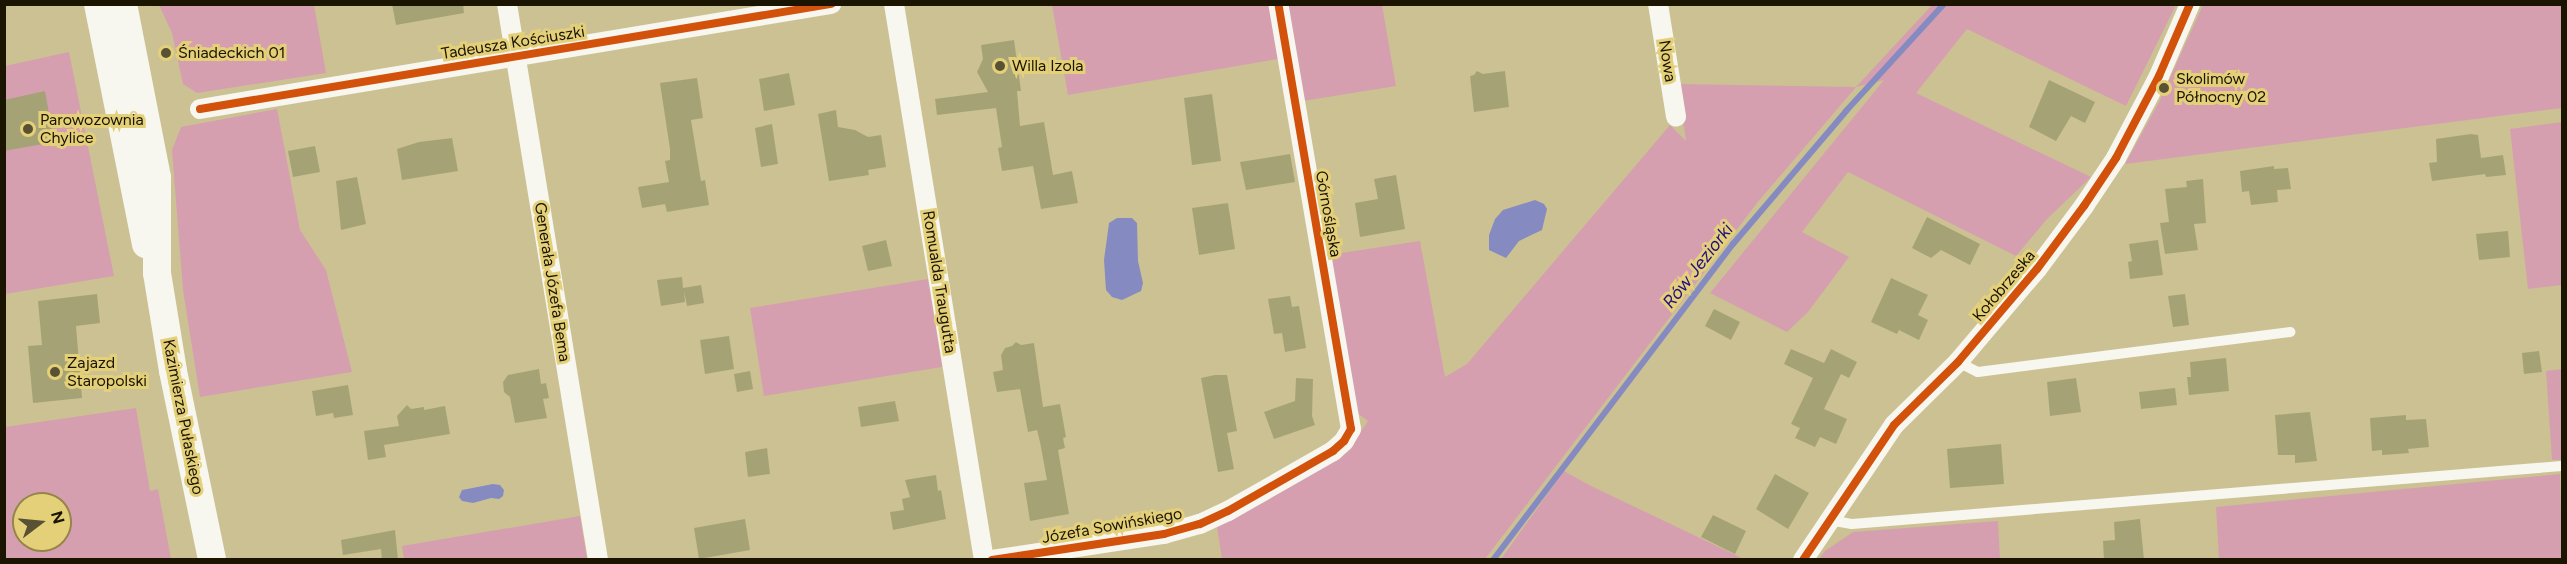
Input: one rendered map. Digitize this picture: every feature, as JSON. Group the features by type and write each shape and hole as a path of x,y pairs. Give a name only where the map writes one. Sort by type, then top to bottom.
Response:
{"main road":[{"name":"Kazimierza Pułaskiego","path":"98,4 142,228 157,273 180,410 212,560"},
{"name":"Kazimierza Pułaskiego","path":"123,4 157,178 157,273"}],"street":[{"name":"Generała Józefa Bema","path":"507,4 597,560"},
{"name":"Tadeusza Kościuszki","path":"200,109 831,4"},
{"name":"Romualda Traugutta","path":"894,4 984,560"},
{"name":"Górnośląska","path":"1278,4 1351,429"},
{"name":"Nowa","path":"1658,4 1676,117"},
{"name":"Kołobrzeska","path":"1803,560 1894,425 1958,362 2037,269 2116,158 2159,75 2190,4"},
{"name":"Józefa Sowińskiego","path":"992,560 1164,534 1200,524 1228,512 1333,451 1344,441 1351,429"}],"lane":[{"path":"1958,362 1978,372 2290,332"},
{"path":"1829,520 1852,524 2562,466"}],"shaded area":[{"path":"159,5 314,5 326,73 197,93 183,84 172,33"},
{"path":"1052,5 1269,5 1278,59 1068,95"},
{"path":"1287,5 1382,5 1396,86 1303,101"},
{"path":"1932,5 2176,5 2126,106 1967,29 1916,93 2091,177 2047,219 2016,256 1848,172 1802,232 1849,257 1808,312 1787,332 1710,293 1884,80 1856,87"},
{"path":"2203,5 2562,5 2562,108 2125,164 2159,102"},
{"path":"69,52 114,276 5,294 5,66"},
{"path":"1678,84 1856,87 1757,203 1485,559 1222,559 1217,527 1349,449 1368,421 1352,409 1328,255 1420,241 1445,377 1467,364 1670,125 1686,141"},
{"path":"277,109 300,230 326,270 352,372 200,397 183,290 172,150 181,127"},
{"path":"2562,122 2562,285 2528,289 2510,129"},
{"path":"928,279 942,367 764,396 750,308"},
{"path":"2562,369 2562,460 2552,460 2546,371"},
{"path":"136,408 150,491 158,489 171,559 5,559 5,427"},
{"path":"1564,471 1591,486 1744,559 1501,559"},
{"path":"2560,474 2562,559 2219,559 2216,507"},
{"path":"580,516 587,559 404,559 402,546"},
{"path":"1998,521 2000,559 1819,559 1825,551 1853,532"}],"water":[{"path":"1535,200 1544,204 1547,209 1542,230 1519,241 1506,258 1489,250 1489,235 1495,219 1503,210"},
{"path":"1117,218 1132,218 1137,223 1138,261 1143,283 1141,291 1122,300 1112,297 1106,290 1104,260 1109,223"},
{"path":"493,484 500,485 504,490 503,496 499,499 491,498 473,503 462,501 459,497 462,490"}],"building":[{"path":"392,4 463,4 464,13 396,25"},
{"path":"1014,40 1021,91 1017,91 1020,126 1044,122 1053,175 1072,171 1078,203 1041,209 1033,166 1002,171 998,148 1002,147 996,108 937,115 935,99 988,92 977,72 983,59 981,45"},
{"path":"1477,71 1483,74 1505,71 1509,107 1474,112 1470,76"},
{"path":"789,73 795,105 764,111 759,79"},
{"path":"697,78 703,118 691,120 701,181 705,180 709,205 667,212 665,204 642,208 638,187 669,182 665,161 670,160 670,149 660,83"},
{"path":"2049,80 2095,102 2085,123 2071,116 2056,141 2029,127"},
{"name":"Parowozownia Chylice","path":"45,91 54,142 4,151 4,100"},
{"path":"1212,94 1221,161 1192,165 1184,98"},
{"path":"836,110 838,127 855,130 868,137 881,135 886,167 868,170 869,175 829,181 818,114"},
{"path":"772,124 778,164 761,167 755,128"},
{"path":"2478,135 2481,158 2503,155 2506,175 2486,177 2485,174 2432,181 2429,163 2437,162 2436,139"},
{"path":"452,138 458,171 402,180 397,149 419,142"},
{"path":"315,146 320,172 293,177 288,151"},
{"path":"1290,154 1295,182 1246,190 1240,162"},
{"path":"2274,166 2274,169 2288,168 2291,189 2277,190 2278,202 2251,205 2249,191 2242,192 2240,171"},
{"path":"1396,175 1405,229 1360,237 1355,203 1378,199 1374,179"},
{"path":"357,177 366,224 341,230 336,181"},
{"path":"2203,179 2206,223 2194,224 2198,250 2165,254 2160,223 2169,222 2165,189 2187,187 2186,181"},
{"path":"1228,203 1235,249 1199,255 1192,208"},
{"path":"1927,217 1980,244 1970,265 1941,250 1931,258 1912,248"},
{"path":"2508,231 2510,257 2479,260 2476,234"},
{"path":"886,240 892,266 868,271 862,246"},
{"path":"2158,240 2163,275 2130,279 2128,262 2132,261 2129,244"},
{"path":"682,277 683,288 701,285 704,303 687,306 684,291 685,302 661,306 657,280"},
{"path":"1891,278 1928,295 1918,315 1928,320 1919,340 1899,330 1897,334 1871,322"},
{"name":"Zajazd Staropolski","path":"97,294 100,323 76,326 82,398 33,403 28,346 42,345 38,301"},
{"path":"2185,294 2189,325 2173,327 2168,296"},
{"path":"1290,296 1292,307 1299,306 1306,348 1285,352 1282,333 1274,334 1268,299"},
{"path":"1714,309 1740,322 1731,340 1705,326"},
{"path":"729,336 734,369 705,374 700,340"},
{"path":"1016,342 1021,345 1034,343 1043,407 1060,404 1066,437 1063,438 1065,448 1058,450 1069,514 1030,521 1024,483 1047,480 1040,442 1037,430 1028,432 1020,389 997,392 993,372 1003,370 1001,355 1005,348"},
{"path":"1791,349 1824,363 1831,349 1857,362 1849,378 1841,374 1824,409 1847,419 1836,444 1820,437 1815,447 1795,438 1800,428 1791,424 1813,378 1784,364"},
{"path":"2539,351 2542,372 2524,374 2522,353"},
{"path":"2226,358 2229,391 2189,395 2187,377 2191,377 2190,362"},
{"path":"539,369 541,384 546,383 549,398 543,399 547,418 515,423 510,397 504,392 503,382 508,375"},
{"path":"750,371 753,389 737,392 734,374"},
{"path":"1227,375 1237,431 1227,433 1234,469 1218,472 1201,378"},
{"path":"1296,378 1313,379 1312,416 1315,425 1274,439 1264,412 1295,401"},
{"path":"2076,378 2081,412 2050,416 2047,382"},
{"path":"348,385 353,415 334,418 333,413 316,416 312,391"},
{"path":"2175,388 2177,405 2141,409 2139,392"},
{"path":"895,401 899,421 861,427 858,407"},
{"path":"407,405 411,409 424,407 424,410 445,406 450,434 384,445 386,457 368,460 364,431 399,426 397,416"},
{"path":"2310,412 2317,461 2295,463 2295,455 2278,455 2275,415"},
{"path":"2406,415 2406,420 2426,419 2429,447 2408,449 2409,453 2397,454 2382,455 2382,450 2372,451 2370,418"},
{"path":"2001,444 2004,484 1950,488 1947,449"},
{"path":"767,448 770,474 748,477 745,452"},
{"path":"1775,474 1809,493 1788,529 1756,509"},
{"path":"936,475 946,519 893,530 890,512 904,510 902,499 910,497 905,480"},
{"path":"1713,515 1746,531 1735,554 1701,537"},
{"path":"745,519 750,550 699,559 694,528"},
{"path":"2140,519 2144,560 2104,560 2103,541 2115,540 2114,522"},
{"path":"395,530 398,560 382,560 381,549 343,555 341,540"}],"waterway":[{"name":"Rów Jeziorki","path":"1493,560 1733,244 1846,111 1944,4"}],"cycle path":[{"path":"200,109 831,4"},
{"path":"992,560 1164,534 1200,524 1228,511 1333,451 1344,441 1351,429 1278,4"},
{"path":"1803,560 1894,425 1958,362 2037,269 2084,206 2116,158 2159,76 2190,4"}],"place":[{"name":"Śniadeckich 01","path":"166,53"},
{"name":"Willa Izola","path":"1000,66"},
{"name":"Skolimów Północny 02","path":"2164,88"},
{"name":"Parowozownia Chylice","path":"28,129"},
{"name":"Zajazd Staropolski","path":"55,372"}]}
